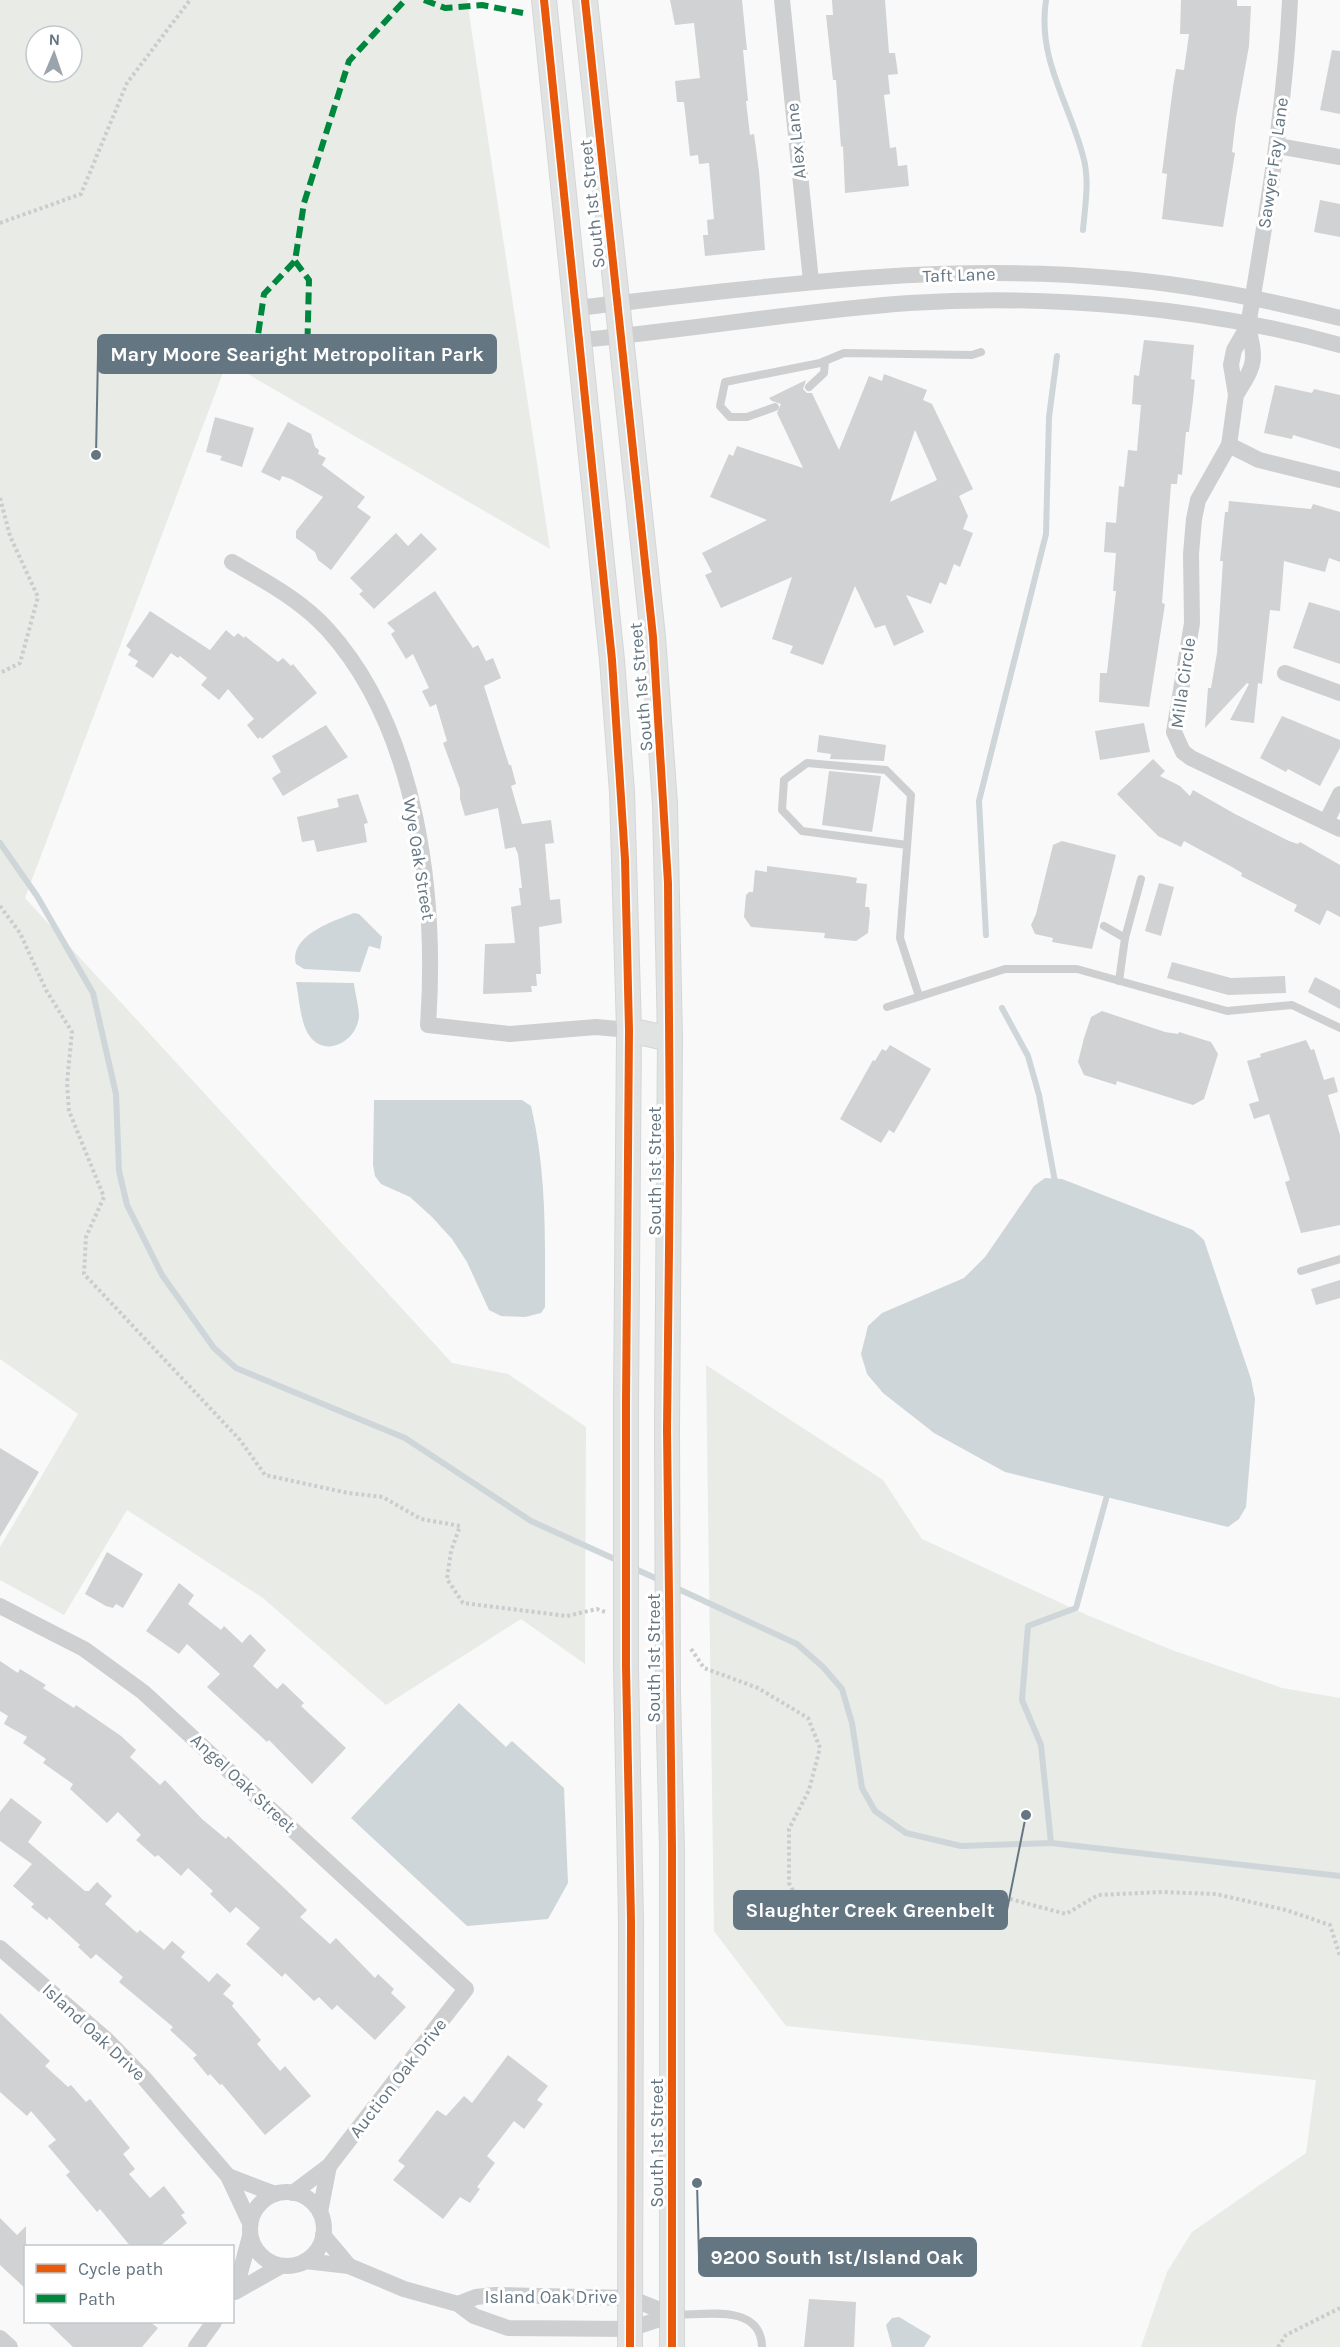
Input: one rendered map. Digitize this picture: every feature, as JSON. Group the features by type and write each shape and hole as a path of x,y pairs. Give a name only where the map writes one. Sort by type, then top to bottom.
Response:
{"main road":[{"name":"South 1st Street","path":"544,0 612,660 622,792 629,1030 626,1667 631,1922 630,2338"},
{"name":"South 1st Street","path":"585,0 660,721 668,883 670,1038 667,1430 668,1694 672,1848 672,2347"},
{"path":"629,1030 670,1038"}],"street":[{"name":"Alex Lane","path":"782,0 811,281"},
{"name":"Sawyer Fay Lane","path":"1248,326 1278,146 1287,62 1290,0"},
{"path":"1278,146 1340,157"},
{"name":"Taft Lane","path":"576,308 811,281 986,273 1100,277 1252,297 1340,318"},
{"name":"Taft Lane","path":"580,340 840,309 982,300 1125,306 1248,326 1340,345"},
{"name":"Milla Circle","path":"1248,326 1255,355 1254,362 1236,396 1229,445 1198,500 1194,519 1191,554 1192,623 1174,732 1183,752 1191,758 1333,826"},
{"path":"1229,445 1259,460 1340,480"},
{"name":"Wye Oak Street","path":"232,562 290,596 327,630 357,669 381,710 409,792 419,841 432,971 428,1025 510,1034 596,1027 629,1030"},
{"path":"1285,672 1340,693"},
{"path":"1333,826 1340,794"},
{"name":"Angel Oak Street","path":"0,1606 84,1649 143,1692 466,1989"},
{"name":"Island Oak Drive","path":"0,1948 107,2040 144,2078 228,2176 250,2229"},
{"name":"Auction Oak Drive","path":"293,2193 329,2166 466,1989"},
{"name":"Auction Oak Drive","path":"320,2212 329,2166"},
{"name":"Island Oak Drive","path":"228,2176 275,2194"},
{"path":"293,2193 304,2197 320,2212 323,2235 320,2246 305,2261 282,2266 234,2294 243,2270 250,2229 258,2205 275,2194 293,2193"},
{"path":"250,2229 261,2256 282,2266"},
{"name":"Island Oak Drive","path":"323,2235 349,2266"},
{"name":"Island Oak Drive","path":"305,2261 349,2266 405,2289 458,2304 474,2316 508,2328 630,2338 672,2315"},
{"name":"Island Oak Drive","path":"458,2304 476,2297 495,2295 630,2298 672,2315"},
{"path":"196,2347 213,2323"},
{"path":"0,2338 10,2347"}],"lane":[{"path":"775,407 747,417 730,417 720,406 725,382 825,361 856,352 972,355 981,352"},
{"path":"809,387 824,373 825,361"},
{"path":"907,845 802,831 782,810 784,780 807,763 886,770 912,795 900,938 919,996"},
{"path":"1119,981 1125,938 1141,879"},
{"path":"1104,926 1125,938"},
{"path":"887,1006 1005,969 1077,969 1227,1011 1292,1005 1340,1028"},
{"path":"1300,1271 1340,1259"},
{"path":"672,2315 739,2315 754,2323 762,2335 762,2347"}],"path":[{"path":"0,223 81,194 127,83 190,0"},
{"path":"0,498 10,536 38,597 20,663 0,673"},
{"path":"0,906 20,933 46,990 72,1032 67,1083 69,1111 104,1197 86,1236 84,1274 240,1440 265,1475 348,1493 383,1497 421,1519 460,1526 451,1551 447,1579 463,1603 567,1616 597,1610 607,1612"},
{"path":"685,1641 704,1668 758,1688 808,1718 820,1748 809,1790 789,1829 789,1883 798,1900 835,1909 938,1894 1010,1899 1066,1914 1098,1895 1162,1892 1216,1894 1286,1910 1329,1925 1340,1956"},
{"path":"1278,2347 1286,2335 1340,2308"}],"shaded area":[{"path":"0,0 467,0 550,549 227,362 25,898 452,1363 508,1374 586,1427 585,1664 521,1619 386,1705 263,1598 127,1510 64,1615 0,1580 0,1547 78,1414 0,1359"},
{"path":"354,913 359,914 382,937 380,949 369,946 360,972 304,969 296,964 299,945 306,937 325,925"},
{"path":"296,982 354,983 359,1016 357,1026 346,1040 338,1045 330,1046 321,1045 313,1040 303,1020"},
{"path":"374,1100 522,1100 531,1106 540,1156 544,1206 545,1307 541,1313 525,1317 501,1316 489,1310 467,1262 452,1239 410,1197 381,1184 375,1176 373,1165"},
{"path":"1045,1178 1062,1179 1193,1230 1204,1240 1251,1379 1255,1399 1246,1507 1239,1519 1228,1527 1005,1472 934,1433 883,1393 867,1374 861,1354 868,1326 882,1313 964,1278 985,1257 1034,1186"},
{"path":"706,1365 883,1480 922,1539 1087,1615 1172,1650 1282,1688 1340,1698 1340,2347 1141,2347 1167,2272 1192,2232 1306,2153 1316,2080 786,2026 714,1931"},
{"path":"459,1703 506,1747 512,1741 564,1788 568,1883 548,1919 467,1926 351,1818"},
{"path":"899,2317 931,2336 924,2347 892,2347 886,2325 892,2318"}],"building":[{"path":"670,0 742,0 747,50 743,50 748,101 746,101 750,135 754,134 759,171 765,250 705,256 703,235 708,235 707,220 714,219 709,163 699,164 698,155 690,156 684,102 677,102 675,81 700,78 694,23 675,25"},
{"path":"832,0 885,0 889,53 895,53 898,74 888,75 890,94 884,95 890,148 896,147 898,166 907,165 909,186 845,193 836,80 833,80 826,15 833,15"},
{"path":"1181,0 1237,0 1237,6 1251,6 1249,46 1236,118 1232,152 1235,153 1223,227 1162,219 1167,174 1162,173 1173,87 1176,69 1184,70 1189,34 1180,34"},
{"path":"1332,50 1340,51 1340,114 1320,110"},
{"path":"1320,200 1340,204 1340,237 1314,232"},
{"path":"1144,340 1194,345 1191,379 1195,380 1189,432 1186,432 1182,475 1178,474 1177,484 1171,484 1162,603 1165,604 1149,707 1099,702 1100,673 1107,673 1116,591 1113,591 1116,553 1104,552 1106,522 1116,523 1119,486 1124,487 1128,450 1137,451 1141,405 1132,404 1134,375 1139,376"},
{"path":"884,374 927,390 923,400 932,404 973,489 959,496 968,516 963,529 973,533 960,567 954,564 946,585 940,582 931,604 906,595 924,632 894,646 885,625 875,628 855,586 823,665 790,653 793,646 772,639 792,577 721,608 705,575 712,572 702,553 767,520 710,497 729,454 733,456 737,446 803,468 777,413 781,404 769,398 806,380 803,389 807,393 812,393 839,450 869,376 882,381","holes":["915,430 937,480 890,502"]},
{"path":"1275,385 1312,393 1314,389 1340,395 1340,449 1293,435 1292,439 1264,433"},
{"path":"215,417 254,428 242,467 220,460 222,456 206,452"},
{"path":"288,422 311,434 315,447 319,450 318,454 326,458 322,465 365,497 357,507 371,517 331,570 318,560 315,552 296,538 296,531 323,497 291,479 282,476 280,481 261,472"},
{"path":"1229,501 1311,509 1313,504 1340,512 1340,562 1329,558 1325,572 1284,561 1280,611 1270,610 1262,684 1258,683 1254,723 1230,720 1249,684 1247,683 1205,728 1208,688 1211,688 1217,653 1223,561 1220,561 1225,512 1228,512"},
{"path":"396,533 408,546 421,533 437,549 374,609 359,594 363,591 350,578"},
{"path":"435,591 473,648 478,645 486,661 493,658 501,678 484,686 509,765 511,765 516,784 511,786 522,824 551,820 554,843 545,844 550,900 560,899 562,923 539,927 541,974 536,974 537,986 531,986 532,992 483,994 485,944 515,943 511,907 521,905 519,888 522,888 518,854 515,847 505,849 498,808 465,816 460,799 460,789 443,743 447,741 436,704 430,707 422,691 429,688 413,654 406,659 391,634 395,631 387,623"},
{"path":"1309,602 1340,611 1340,664 1293,648"},
{"path":"150,611 210,650 226,630 234,637 238,633 244,638 245,636 278,662 283,658 291,666 293,664 317,693 262,739 260,737 258,739 247,725 254,719 228,689 219,700 201,685 207,678 180,656 178,658 171,653 153,678 135,666 138,661 128,655 131,650 126,646"},
{"path":"1282,716 1340,740 1340,748 1320,786 1288,769 1286,772 1260,758"},
{"path":"1144,723 1150,752 1100,760 1095,731"},
{"path":"326,725 348,757 283,796 272,778 281,772 272,756"},
{"path":"819,735 886,745 884,761 830,759 831,754 817,752"},
{"path":"1153,759 1165,771 1160,776 1180,786 1190,796 1193,790 1289,841 1298,844 1300,842 1340,865 1340,917 1327,910 1320,925 1294,911 1297,905 1241,876 1242,873 1232,867 1184,841 1181,847 1158,836 1117,794"},
{"path":"829,771 881,776 872,832 822,825"},
{"path":"358,794 368,823 364,824 367,842 317,852 314,840 302,842 297,817 339,807 337,799"},
{"path":"1062,841 1116,855 1092,949 1052,942 1053,938 1035,934 1031,925 1036,914 1053,845"},
{"path":"767,866 846,876 857,878 856,883 867,884 865,907 869,907 870,912 868,933 856,941 824,938 825,933 751,927 744,917 746,895 753,892 755,870 767,872"},
{"path":"1159,883 1174,887 1161,936 1145,931"},
{"path":"1172,962 1231,978 1285,976 1286,993 1228,995 1167,978"},
{"path":"1315,977 1340,990 1340,1009 1308,992"},
{"path":"1102,1011 1165,1032 1178,1034 1179,1032 1211,1042 1218,1054 1204,1099 1193,1105 1117,1081 1116,1085 1084,1075 1078,1062 1084,1038 1091,1017"},
{"path":"1306,1040 1311,1050 1314,1049 1324,1080 1334,1077 1338,1092 1328,1095 1340,1135 1340,1225 1301,1233 1285,1182 1290,1180 1269,1114 1254,1119 1249,1104 1259,1101 1247,1061 1261,1057 1260,1054"},
{"path":"890,1045 931,1069 894,1133 889,1130 881,1143 840,1119 873,1060 875,1061 882,1049 886,1051"},
{"path":"1340,1280 1340,1298 1316,1305 1311,1289"},
{"path":"0,1448 39,1472 0,1537"},
{"path":"107,1552 143,1574 123,1608 116,1604 113,1608 106,1606 85,1594"},
{"path":"179,1583 194,1595 188,1604 221,1630 224,1626 242,1643 250,1634 266,1650 253,1666 277,1689 283,1683 304,1703 301,1706 346,1748 312,1784 269,1740 267,1742 207,1687 220,1674 187,1644 179,1654 146,1631"},
{"path":"0,1661 18,1673 20,1669 46,1685 43,1688 74,1708 76,1705 121,1736 136,1750 130,1757 160,1785 165,1780 202,1819 226,1839 228,1836 307,1910 300,1917 330,1944 336,1938 375,1978 378,1974 394,1989 391,1993 406,2007 375,2040 337,2005 332,2010 319,1997 314,2001 285,1973 282,1977 246,1944 260,1928 236,1907 230,1913 210,1894 213,1891 188,1868 181,1876 158,1855 155,1857 136,1840 141,1835 118,1812 107,1823 70,1789 73,1784 43,1763 46,1759 23,1743 27,1737 4,1724 8,1716 0,1711"},
{"path":"11,1798 42,1822 28,1842 85,1891 89,1891 97,1882 112,1896 105,1904 137,1933 140,1930 164,1950 172,1941 185,1952 181,1957 209,1982 217,1973 231,1985 223,1994 234,2003 232,2006 261,2040 257,2044 280,2071 285,2066 311,2096 265,2135 222,2084 220,2085 210,2074 208,2076 193,2058 197,2055 170,2030 173,2027 119,1982 123,1977 96,1954 91,1959 78,1947 80,1945 49,1917 47,1920 31,1907 34,1904 13,1886 32,1864 0,1841 0,1812"},
{"path":"0,2013 50,2061 45,2066 68,2087 71,2085 86,2102 90,2099 130,2148 123,2154 135,2169 129,2174 150,2198 164,2186 185,2213 181,2215 187,2223 161,2245 129,2245 100,2209 97,2212 66,2175 70,2172 48,2146 56,2140 31,2111 27,2116 0,2092"},
{"path":"508,2055 548,2086 537,2100 543,2104 524,2129 514,2121 487,2156 495,2163 477,2187 480,2189 470,2203 460,2197 443,2219 393,2180 405,2166 398,2161 437,2110 446,2116 464,2096 472,2103"},
{"path":"0,2218 17,2235 26,2226 24,2287 0,2265"},
{"path":"809,2299 856,2302 854,2347 804,2347"},
{"path":"48,2323 151,2323 158,2328 142,2347 73,2347"}],"waterway":[{"path":"1046,0 1044,21 1050,61 1085,165 1086,193 1083,230"},
{"path":"986,935 979,801 1046,534 1049,417 1057,356"},
{"path":"0,843 37,896 93,993 116,1094 119,1171 127,1205 162,1275 214,1348 236,1368 405,1438 531,1521 621,1562"},
{"path":"1002,1008 1028,1056 1039,1095 1056,1187"},
{"path":"1051,1843 1041,1745 1022,1700 1028,1626 1076,1608 1108,1492"},
{"path":"633,1568 662,1581"},
{"path":"674,1587 797,1644 823,1667 842,1689 852,1723 862,1788 875,1811 906,1833 961,1846 1051,1843 1340,1876"}],"marked path":[{"path":"295,261 309,280 307,359 291,371 256,349 264,294 295,261 304,203 349,61 405,0"},
{"path":"424,0 445,8 482,5 523,13"}],"cycle path":[{"path":"544,0 612,660 625,859 629,1030 626,1667 631,1921 630,2347"},
{"path":"585,0 653,637 668,883 670,1158 667,1430 672,1848 672,2347"}],"place":[{"name":"Mary Moore Searight Metropolitan Park","path":"96,455"},
{"name":"Slaughter Creek Greenbelt","path":"1026,1815"},
{"name":"9200 South 1st/Island Oak","path":"697,2183"}]}
